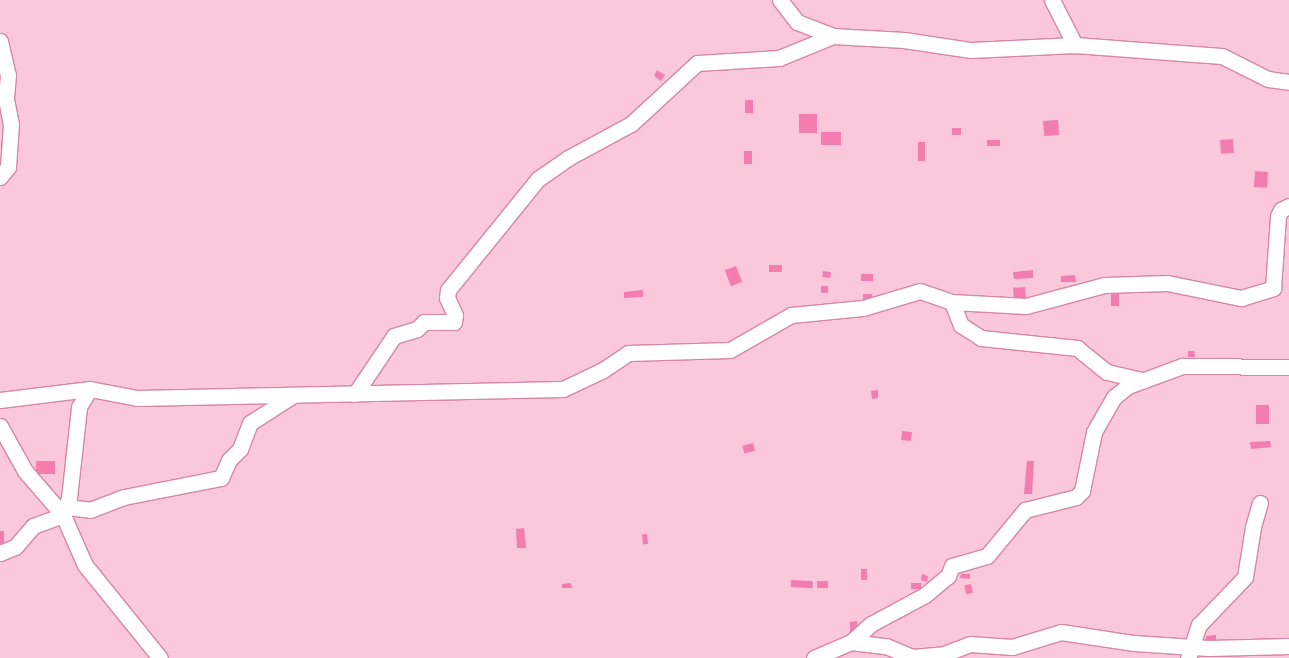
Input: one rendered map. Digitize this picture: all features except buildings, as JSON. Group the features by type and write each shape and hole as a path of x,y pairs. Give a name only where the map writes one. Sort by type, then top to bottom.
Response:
{"street":[{"path":"780,0 797,22 833,36 904,40 971,50 1076,45 1222,56 1268,79 1289,82"},
{"path":"1052,0 1076,45"},
{"path":"354,394 394,336 417,329 429,322 454,322 455,314 447,298 448,290 538,179 553,167 631,124 697,63 779,58 833,36"},
{"path":"0,41 8,76 6,99 10,124 4,135 8,167 0,177"},
{"path":"0,400 66,390 90,389 128,398 564,389 603,370 628,353 738,348 791,315 863,308 920,291 952,302 1026,306 1104,285 1136,283 1203,289 1232,299 1270,291 1274,288 1278,216 1281,210 1289,206"},
{"path":"952,302 961,325 981,338 1077,348 1108,372 1142,380"},
{"path":"814,658 852,642 871,624 925,595 948,576 952,566 987,556 1025,510 1076,497 1082,491 1094,432 1114,397 1128,386 1182,366 1289,368"},
{"path":"65,511 79,407 90,389"},
{"path":"66,390 79,407"},
{"path":"0,553 15,547 33,526 65,511 90,510 124,497 221,478 229,460 240,449 250,423 292,396"},
{"path":"0,426 25,471 65,511 85,565 160,658"},
{"path":"1190,652 1205,617 1242,584 1260,503"},
{"path":"852,642 886,646 912,657 944,654 970,644 1012,647 1061,632 1190,652 1289,646"}]}
